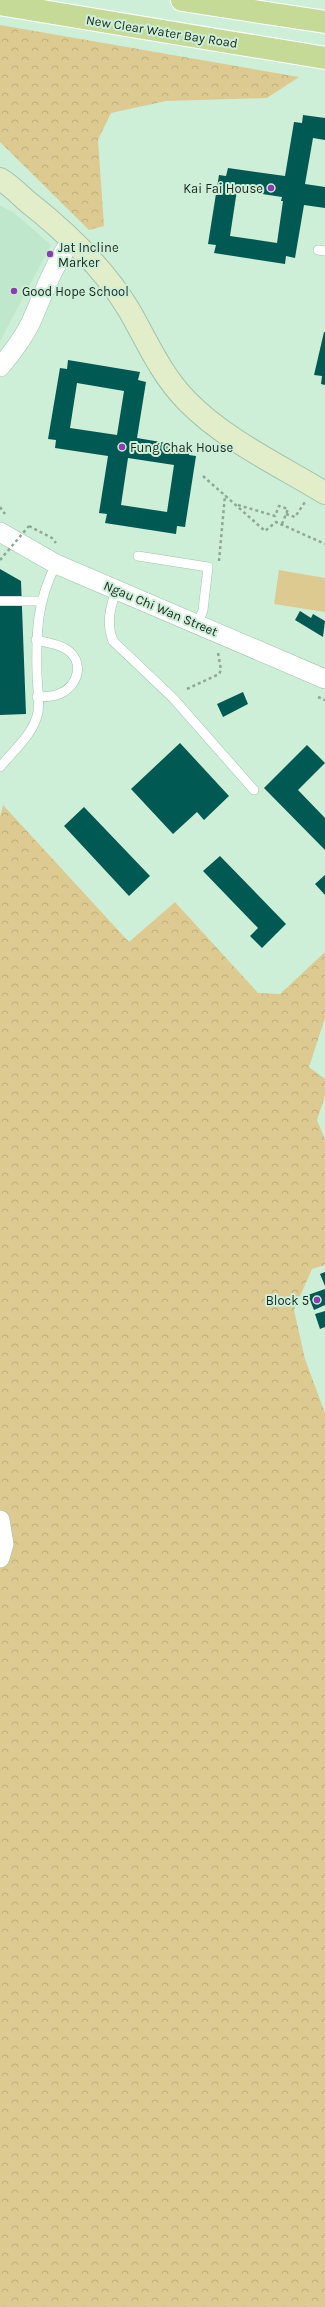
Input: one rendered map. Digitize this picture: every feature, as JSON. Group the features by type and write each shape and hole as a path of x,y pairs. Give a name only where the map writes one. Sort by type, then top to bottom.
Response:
{"main road":[{"path":"182,0 325,22"},
{"name":"New Clear Water Bay Road","path":"0,4 325,58"},
{"path":"0,179 53,222 100,270 128,308 168,378 187,401 209,421 242,443 318,499"}],"street":[{"path":"0,367 16,348 31,322 52,269 72,240"},
{"name":"Ngau Chi Wan Street","path":"0,532 56,564 325,679"},
{"path":"0,1520 4,1544 0,1558"}],"lane":[{"path":"138,556 208,567 203,610 198,624"},
{"path":"0,767 28,734 38,713 36,640 41,601 45,586 56,564"},
{"path":"117,589 109,616 109,630 114,641 173,698 254,790"},
{"path":"0,601 41,601"},
{"path":"36,640 64,648 76,658 78,667 74,682 67,690 51,697 37,697"}],"path":[{"path":"204,476 265,531 276,522 325,544"},
{"path":"219,562 225,495"},
{"path":"286,514 295,517 305,501 318,499"},
{"path":"236,504 275,516 279,506 288,510 282,524"},
{"path":"0,560 29,526"},
{"path":"187,689 219,674 218,653"}],"shaded area":[{"name":"Good Hope School","path":"0,206 13,212 51,245 0,341"}],"green space":[{"path":"0,25 299,77 267,98 166,101 111,113 98,140 104,226 89,230 0,142"},
{"path":"279,570 325,578 325,612 274,604"},
{"path":"3,805 129,942 175,902 258,993 280,994 325,952 325,1018 309,1067 325,1079 325,1096 317,1120 325,1139 325,1265 312,1269 294,1310 305,1359 325,1413 325,2307 0,2307 0,817"}],"building":[{"name":"Kai Fai House","path":"303,115 325,118 325,140 313,138 305,184 325,187 325,208 304,205 295,258 286,256 285,264 214,253 216,245 208,244 219,175 226,176 228,168 285,176 294,122 302,123","holes":["237,190 282,197 281,201 283,201 277,243 230,236"]},
{"path":"324,332 325,385 321,384 322,376 314,375"},
{"name":"Fung Chak House","path":"68,360 140,372 138,380 146,382 137,438 190,447 189,455 196,456 185,527 177,526 176,534 105,523 107,514 99,513 108,456 55,448 56,440 48,439 60,368 67,369","holes":["77,383 124,391 117,435 70,428","128,458 174,465 167,512 121,505"]},
{"path":"0,569 21,581 26,714 0,715"},
{"path":"300,611 311,618 313,614 325,621 323,637 295,620"},
{"path":"243,692 248,704 223,717 217,704"},
{"path":"180,743 229,796 204,820 197,812 173,834 131,789"},
{"path":"307,745 325,763 298,790 325,818 325,850 264,788"},
{"path":"84,807 150,876 129,896 64,826"},
{"path":"220,856 286,924 262,948 250,936 258,928 203,871"},
{"path":"325,875 325,895 315,884"},
{"name":"Block 5","path":"325,1272 325,1286 320,1274"},
{"name":"Block 5","path":"325,1289 325,1305 314,1310 308,1295"},
{"name":"Block 5","path":"325,1311 325,1327 320,1329 315,1314"}],"place":[{"name":"Kai Fai House","path":"271,188"},
{"name":"Jat Incline Marker","path":"50,254"},
{"name":"Good Hope School","path":"14,291"},
{"name":"Fung Chak House","path":"122,447"},
{"name":"Block 5","path":"317,1300"}]}
